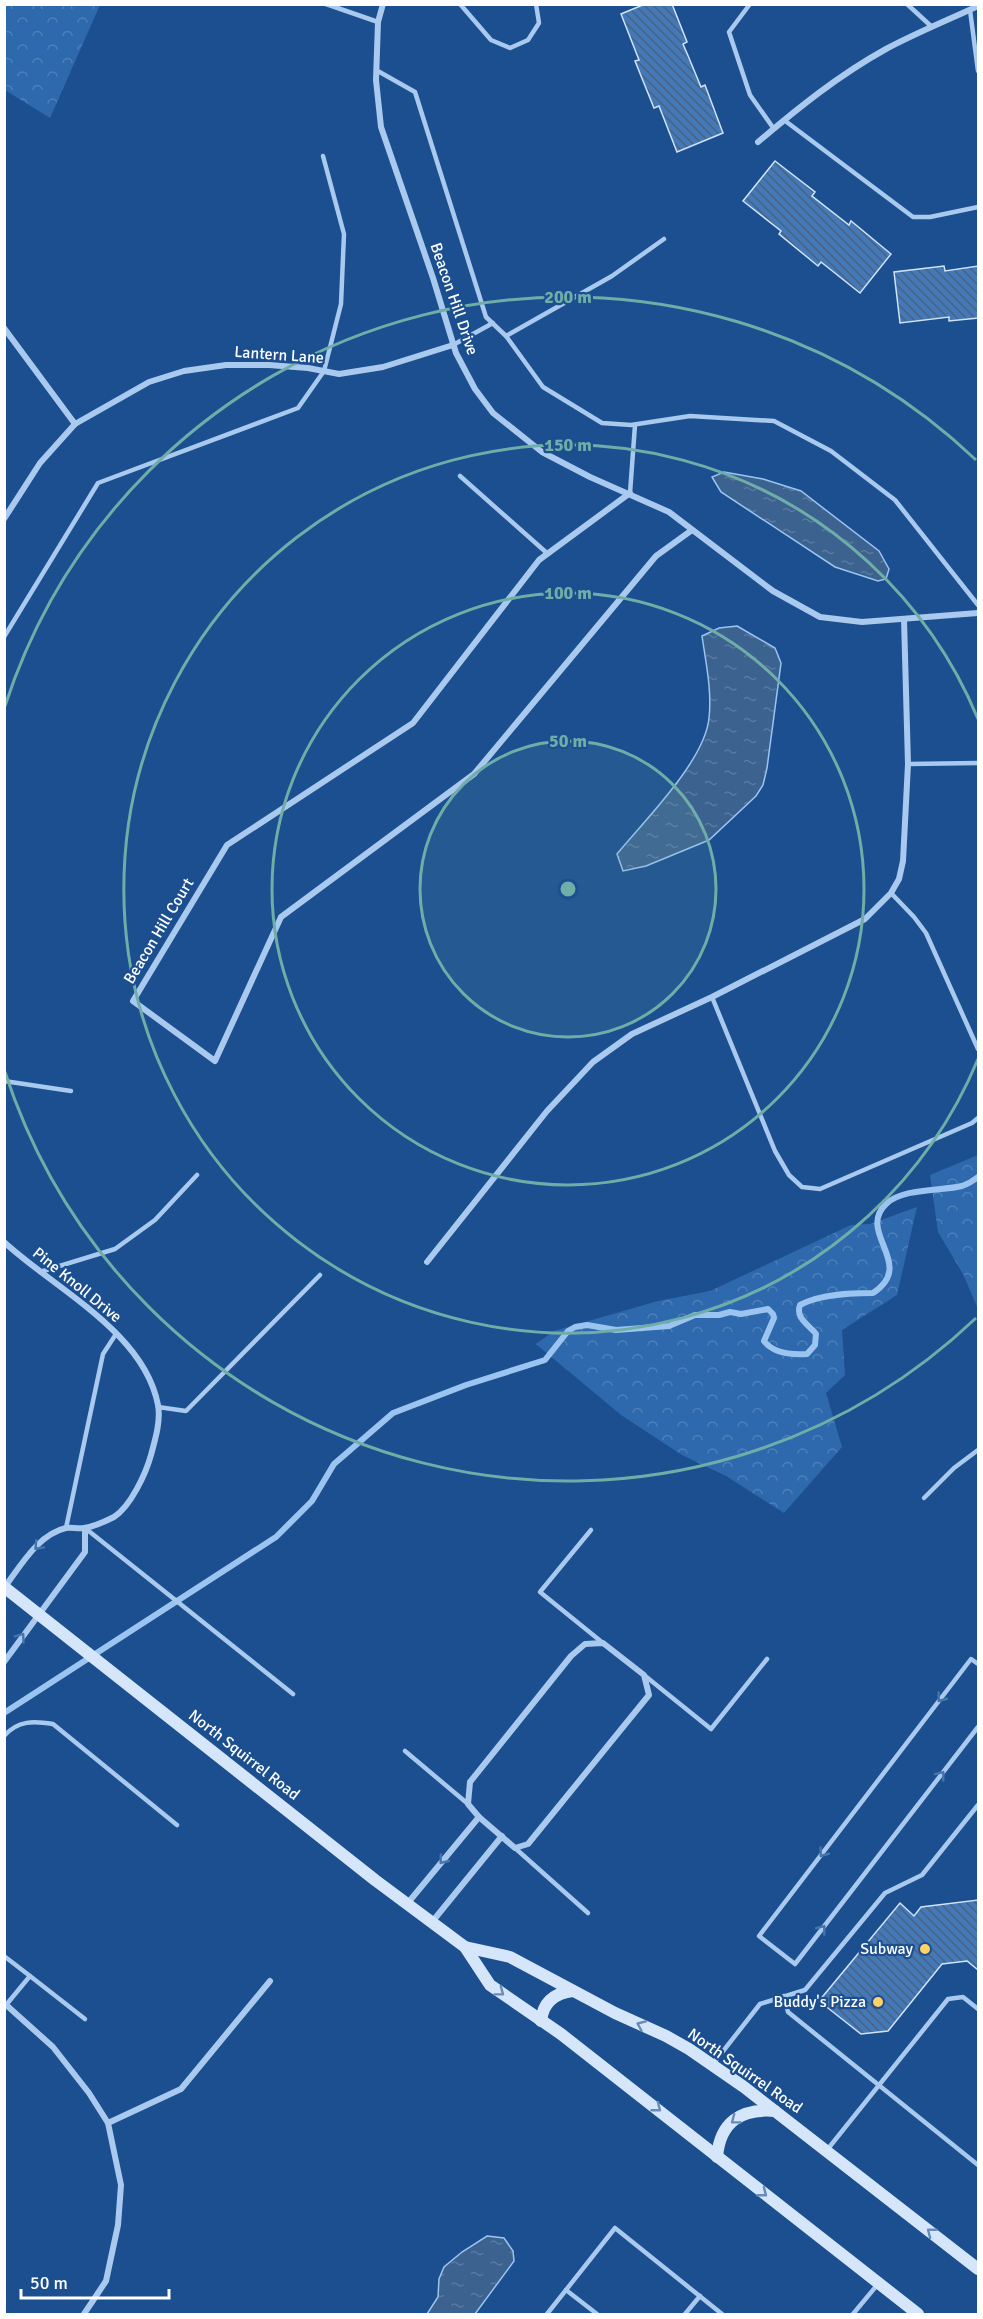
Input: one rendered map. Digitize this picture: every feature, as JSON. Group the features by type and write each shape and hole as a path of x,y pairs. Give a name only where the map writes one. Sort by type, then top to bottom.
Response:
{"street":[{"name":"Beacon Hill Drive","path":"382,4 378,22 376,70 381,127 453,345 475,389 493,412 542,452 590,477 669,512 773,591 820,617 861,622 978,613"},
{"path":"758,142 845,75 886,50 978,6"},
{"path":"4,328 75,424"},
{"name":"Lantern Lane","path":"4,519 40,463 75,424 149,382 184,371 226,365 269,365 339,374 383,367 453,345"},
{"name":"Beacon Hill Court","path":"630,494 539,560 413,723 227,845 133,1001 215,1061 281,917 474,774 656,556 692,530"},
{"path":"427,1262 547,1111 593,1062 632,1034 712,997 865,919 891,893 899,879 903,861 908,764 904,619"},
{"name":"Pine Knoll Drive","path":"4,1242 105,1321 146,1371 158,1407 156,1437 148,1467 135,1492 115,1516 85,1528 66,1528"},
{"path":"5,1588 49,1535 66,1528"},
{"path":"4,1662 85,1552 85,1528"},
{"name":"North Squirrel Road","path":"5,1588 465,1947 490,1984 541,2021 918,2314"},
{"path":"603,1643 644,1675 649,1695 528,1844 514,1848 468,1804 470,1782 571,1656 585,1644 603,1643"},
{"path":"407,1904 479,1817"},
{"path":"432,1922 502,1836"},
{"name":"North Squirrel Road","path":"465,1947 510,1957 615,2013 666,2036 712,2065 775,2111 978,2269"},
{"path":"108,2123 181,2088 270,1981"},
{"path":"541,2021 544,2007 550,1999 564,1992 573,1991"},
{"path":"5,2004 53,2047 89,2093 108,2123 121,2185 118,2225 106,2281 84,2314"},
{"path":"717,2157 721,2134 736,2118 749,2112 775,2111"}],"lane":[{"path":"326,4 378,22"},
{"path":"460,4 491,40 510,48 528,40 539,24 536,4"},
{"path":"750,4 729,32 750,95 774,129"},
{"path":"908,4 933,27"},
{"path":"970,10 978,71"},
{"path":"376,70 415,92 486,317 506,336 543,387 602,423 635,425 690,416 774,421 831,451 895,500 978,605"},
{"path":"784,120 913,217 930,217 978,207"},
{"path":"4,637 98,483 298,408 324,371 341,304 344,234 322,156"},
{"path":"506,336 612,276 664,239"},
{"path":"453,345 493,323"},
{"path":"630,494 635,425"},
{"path":"460,476 548,554"},
{"path":"908,764 978,763"},
{"path":"891,893 926,933 978,1049"},
{"path":"712,997 775,1151 789,1175 802,1187 820,1189 972,1123 978,1118"},
{"path":"4,1081 71,1091"},
{"path":"40,1272 115,1249 155,1220 197,1174"},
{"path":"158,1407 186,1411 320,1275"},
{"path":"66,1528 103,1354 116,1334"},
{"path":"924,1498 954,1468 978,1450"},
{"path":"85,1528 293,1694"},
{"path":"591,1530 540,1592 603,1643"},
{"path":"644,1675 711,1729 767,1659"},
{"path":"978,1664 971,1659 759,1936 795,1964 978,1727"},
{"path":"4,1736 19,1724 35,1721 53,1724 177,1825"},
{"path":"405,1751 468,1804"},
{"path":"712,2065 759,2004 805,1990 885,1893 922,1875 978,1805"},
{"path":"514,1848 588,1913"},
{"path":"4,1956 85,2019"},
{"path":"5,2004 30,1976"},
{"path":"784,1996 788,2012 978,2165"},
{"path":"826,2151 948,1999 963,1997 978,2009"},
{"path":"547,2314 615,2228 722,2314"},
{"path":"853,2314 878,2283"},
{"path":"566,2290 597,2314"},
{"path":"685,2314 700,2296"}],"green space":[{"path":"4,5 100,5 50,118 5,90"},
{"path":"978,1155 978,1309 963,1274 938,1232 930,1175"},
{"path":"917,1207 897,1295 842,1330 845,1375 826,1393 842,1447 784,1513 726,1476 682,1455 621,1415 536,1344 554,1331 658,1301 710,1291 851,1225 870,1224"}],"water":[{"path":"724,472 763,479 801,491 879,551 889,569 886,579 878,581 835,567 721,492 712,477"},
{"path":"737,626 775,648 781,663 763,785 756,796 709,840 646,866 623,871 617,854 671,790 697,753 705,735 710,698 702,636 719,628"},
{"path":"487,2236 504,2238 513,2251 514,2261 475,2314 427,2314 438,2297 439,2279 444,2267"}],"building":[{"path":"645,4 672,4 687,42 683,44 701,87 705,85 723,133 677,152 659,106 654,108 635,61 639,60 621,14"},
{"path":"775,161 815,192 812,196 849,225 851,221 891,254 860,293 821,262 818,266 779,234 781,231 743,201"},
{"path":"944,266 945,271 978,266 978,318 949,321 949,317 900,323 894,272"},
{"path":"978,1900 978,1970 967,1961 942,1964 888,2031 861,2034 819,2001 900,1903 914,1916 921,1907"}],"waterway":[{"path":"4,1713 276,1537 312,1501 334,1464 393,1413 466,1385 545,1360 568,1331 587,1325 616,1330 669,1326 695,1315 719,1315 730,1312 741,1314 768,1309 774,1318 764,1341 772,1348 783,1352 807,1354 815,1345 816,1334 801,1318 800,1305 826,1296 873,1293 885,1282 889,1271 889,1260 878,1226 879,1215 886,1204 902,1195 954,1188 978,1177"}],"place":[{"name":"Subway","path":"925,1949"},
{"name":"Buddy's Pizza","path":"878,2002"}]}
